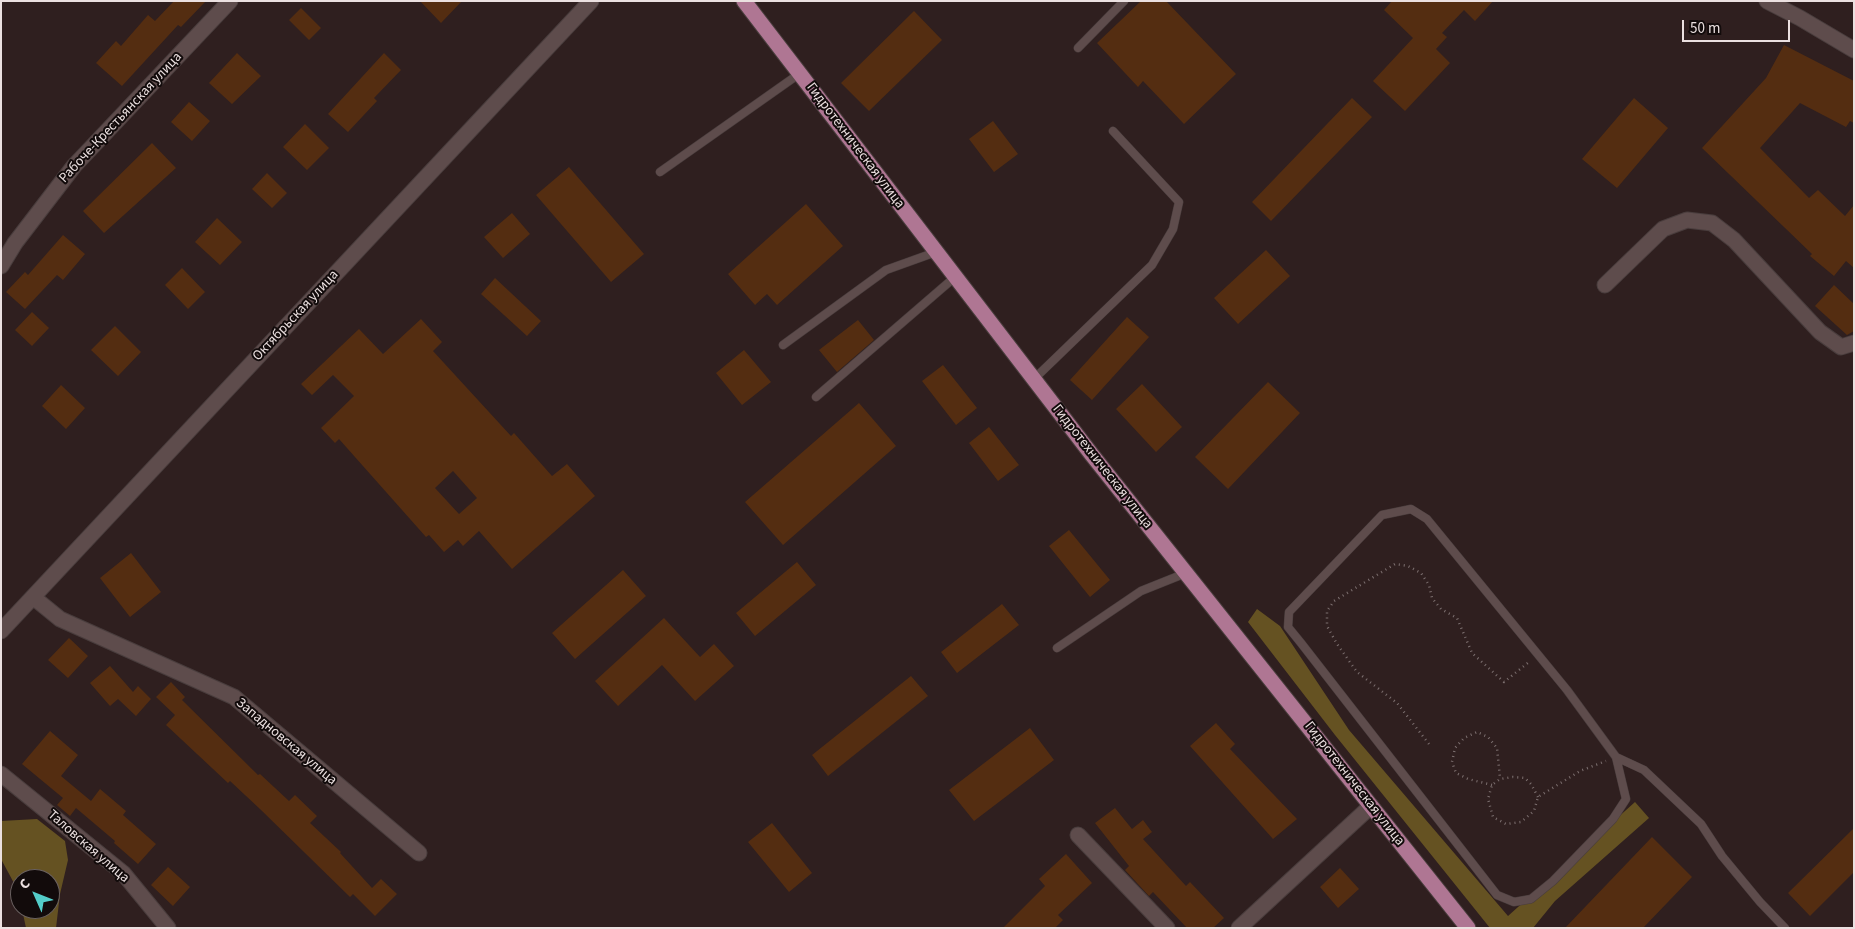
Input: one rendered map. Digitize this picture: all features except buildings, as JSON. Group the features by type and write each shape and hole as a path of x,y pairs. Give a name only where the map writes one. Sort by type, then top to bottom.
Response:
{"main road":[{"name":"Гидротехническая улица","path":"744,1 1034,379 1468,928"}],"street":[{"name":"Рабоче-Крестьянская улица","path":"1,266 74,166 230,1"},
{"name":"Октябрьская улица","path":"1,631 592,1"},
{"path":"1768,1 1854,50"},
{"path":"1605,285 1663,230 1687,220 1712,223 1734,240 1820,332 1841,347 1854,343"},
{"name":"Западновская улица","path":"33,597 60,619 234,698 419,853"},
{"name":"Таловская улица","path":"1,774 123,873 168,928"},
{"path":"1239,928 1371,806"},
{"path":"1078,835 1167,928"}],"lane":[{"path":"1078,48 1124,1"},
{"path":"660,172 799,74"},
{"path":"1034,379 1152,265 1173,229 1179,202 1113,132"},
{"path":"783,345 886,270 936,252"},
{"path":"816,398 955,277"},
{"path":"1411,509 1427,519 1538,655 1616,757 1626,799 1613,818 1552,881 1531,899 1514,902 1497,895 1288,627 1289,612 1382,515 1411,509"},
{"path":"1058,648 1141,591 1186,573"},
{"path":"1616,757 1644,770 1701,824 1722,856 1760,902 1785,928"}],"path":[{"path":"1429,744 1396,703 1357,672 1337,644 1327,626 1327,612 1334,601 1396,564 1408,566 1421,573 1429,585 1432,598 1441,609 1457,618 1472,653 1504,682 1538,655"},
{"path":"1492,785 1468,779 1456,773 1452,762 1455,748 1464,738 1477,732 1488,737 1497,748 1500,778"},
{"path":"1538,798 1531,784 1525,778 1513,776 1500,778 1492,785 1488,800 1493,817 1506,824 1521,822 1534,811 1538,798 1580,771 1616,757"}],"shaded area":[{"path":"1257,609 1280,626 1349,730 1508,916 1635,802 1649,818 1555,901 1533,928 1490,928 1335,735 1248,622"},
{"path":"37,819 65,841 68,860 60,894 60,869 10,869 10,876 1,859 1,821"},
{"path":"24,919 57,919 56,928 26,928"}]}
